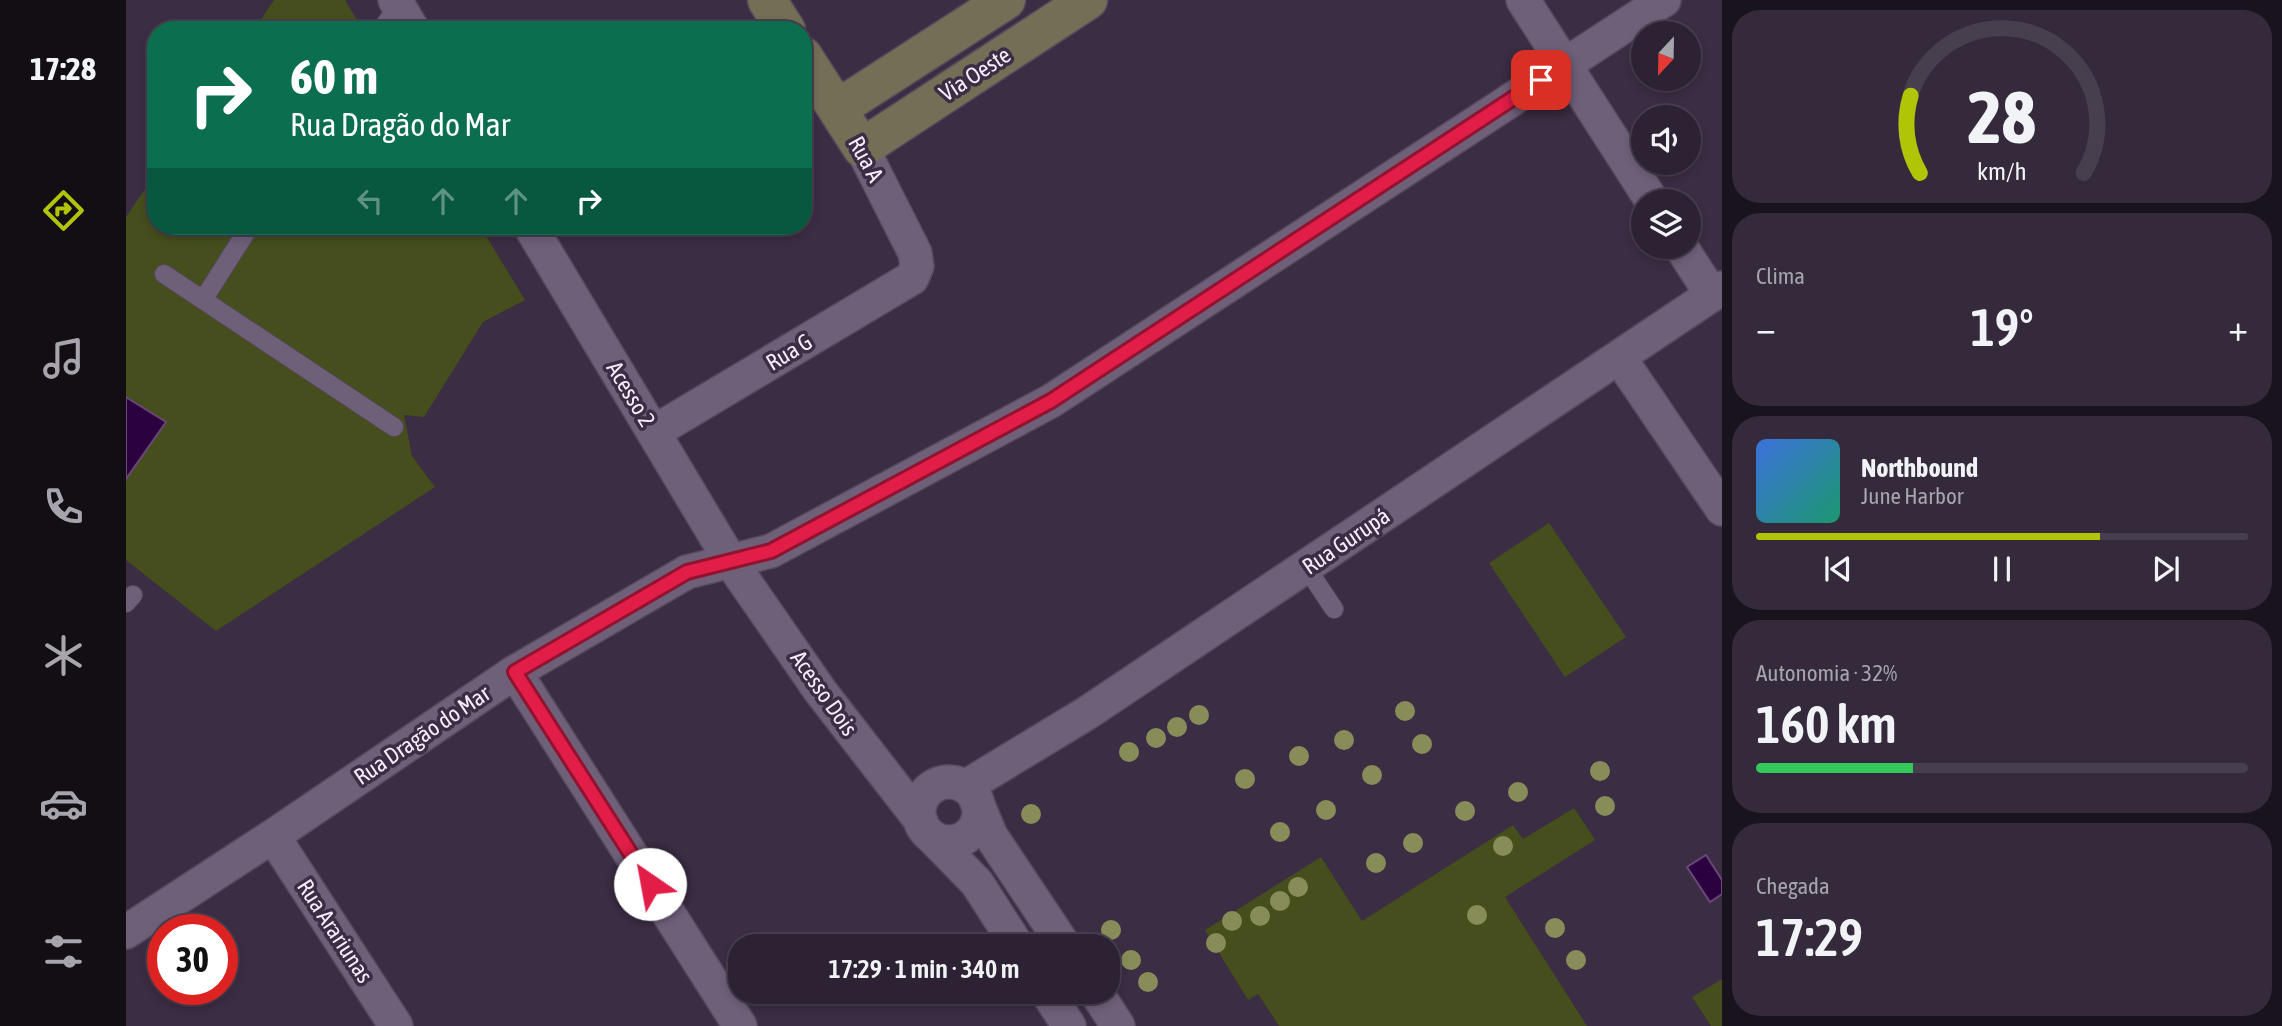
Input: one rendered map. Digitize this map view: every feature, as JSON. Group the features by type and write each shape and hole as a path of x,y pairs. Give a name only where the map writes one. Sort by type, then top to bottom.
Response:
{"street":[{"path":"767,0 780,21"},
{"name":"Via Oeste","path":"837,109 1006,0"},
{"name":"Via Oeste","path":"862,148 1088,0"},
{"path":"1523,0 1644,189"},
{"name":"Rua Dragão do Mar","path":"126,932 515,672 687,572 771,551 1051,401 1664,0"},
{"name":"Rua A","path":"812,70 862,148 915,253 917,266"},
{"name":"Acesso 2","path":"535,235 731,562"},
{"path":"1691,259 1717,291"},
{"name":"Rua G","path":"654,432 912,278 917,266"},
{"name":"Rua Gurupá","path":"971,793 1717,291"},
{"path":"1619,357 1722,509"},
{"name":"Acesso Dois","path":"731,562 821,692 926,829 977,883 1010,934"},
{"path":"515,672 740,1026"},
{"path":"971,793 979,816 965,837 948,841 926,829 920,803 930,788 939,783 957,783 971,793 991,836 1056,934"},
{"name":"Rua Arariunas","path":"273,836 396,1026"},
{"path":"1055,1004 1069,1026"},
{"path":"1104,1004 1118,1026"}],"lane":[{"path":"204,300 244,235"},
{"path":"164,274 394,427"},
{"path":"1306,567 1334,608"}],"green space":[{"path":"274,0 345,0 358,21 260,21"},
{"path":"147,186 147,235 485,235 525,300 483,322 424,417 404,415 412,456 435,487 216,631 126,560 126,217"},
{"path":"1549,523 1626,637 1565,677 1489,563"},
{"path":"1574,808 1595,840 1505,897 1587,1026 1279,1026 1258,994 1248,1000 1205,930 1321,857 1362,921 1513,825 1523,839"},
{"path":"1722,979 1722,1026 1711,1026 1692,997"}],"shaded area":[{"path":"126,397 166,422 126,479"},
{"path":"1706,855 1722,880 1722,894 1710,902 1687,867"}],"route":[{"path":"650,884 515,672 687,572 771,551 1051,401 1541,80"}]}
